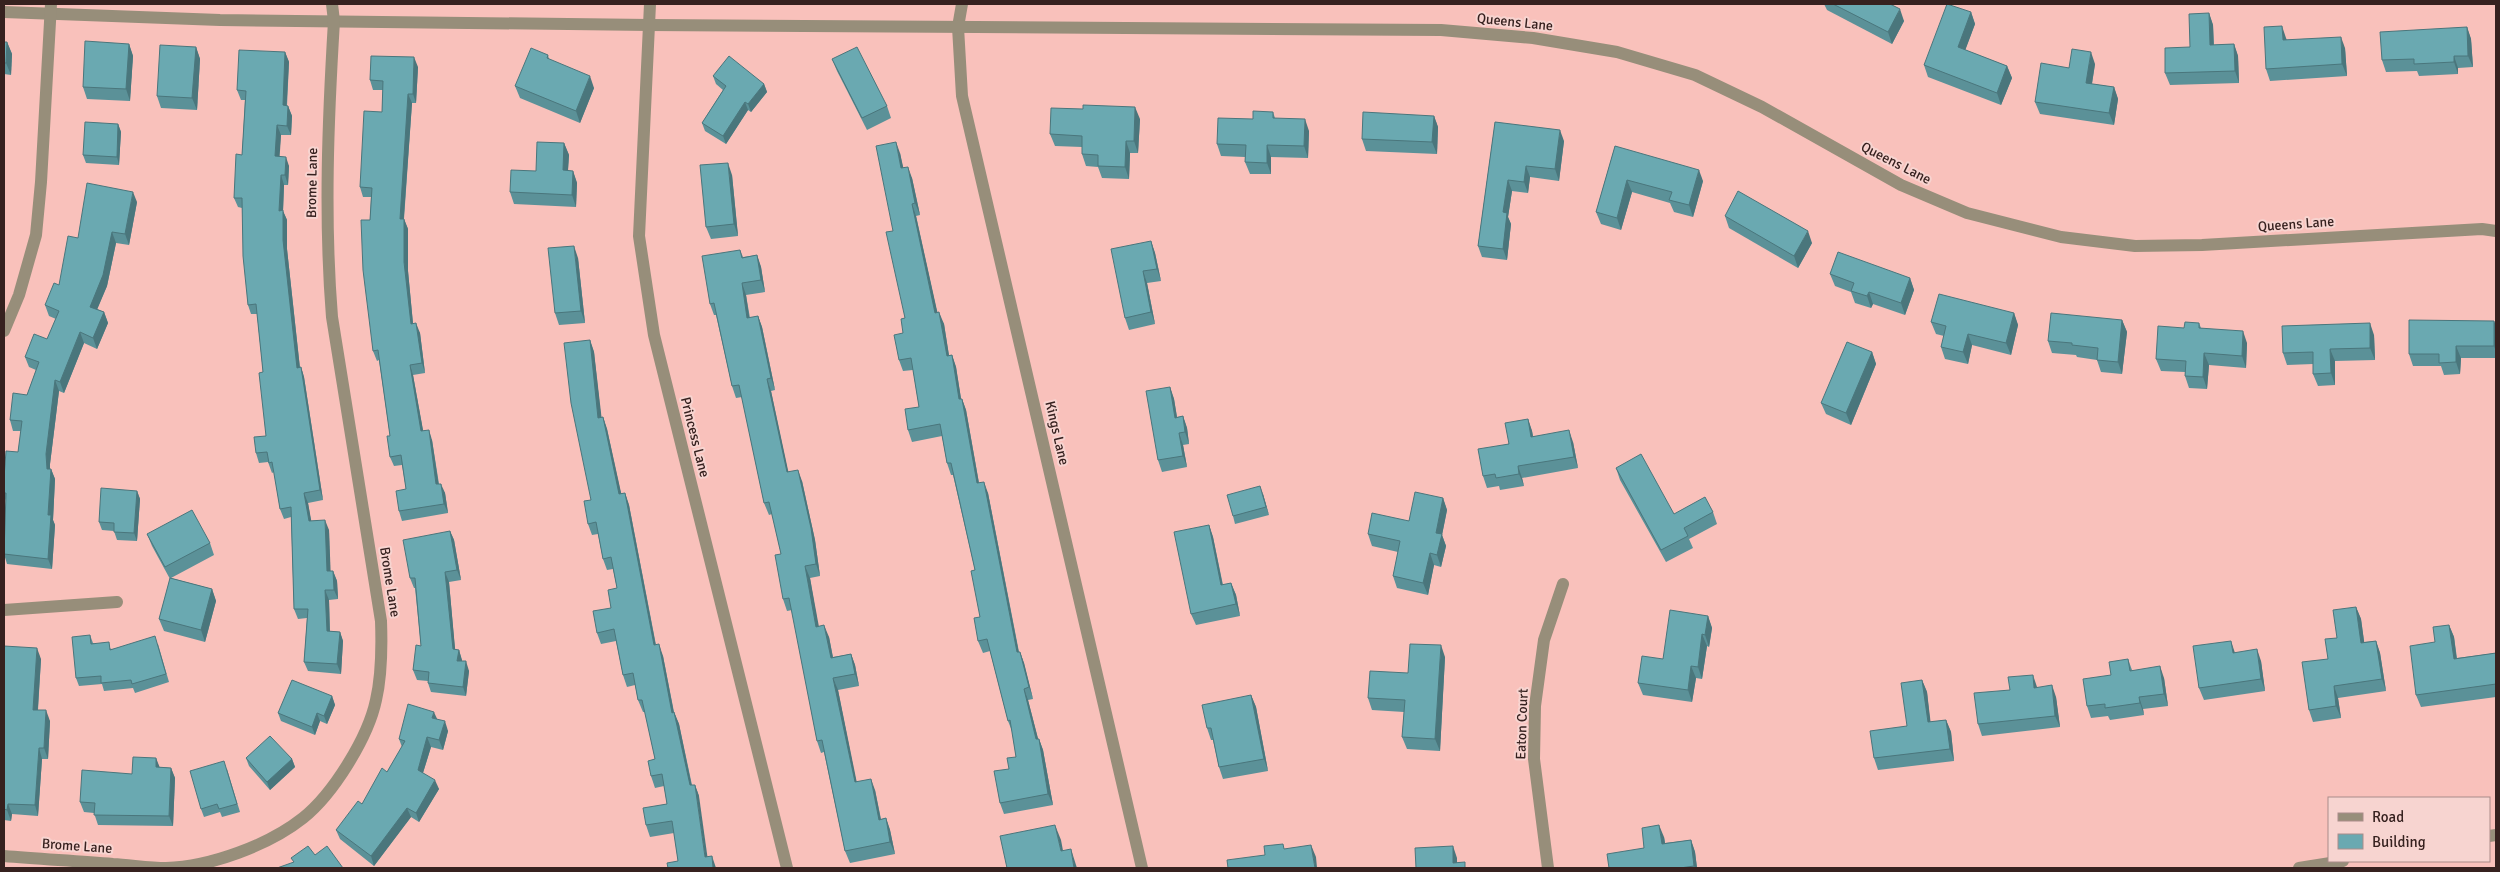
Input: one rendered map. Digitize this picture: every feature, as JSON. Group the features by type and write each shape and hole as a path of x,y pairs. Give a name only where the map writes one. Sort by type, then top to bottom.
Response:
{"street":[{"name":"Brome Lane","path":"4,856 167,868 203,864 264,841 303,818 347,765 362,739 376,702 382,660 381,621 332,317 328,269 327,155 334,21 332,4"},
{"name":"Princess Lane","path":"650,4 639,236 653,325 787,868"},
{"name":"Kings Lane","path":"962,4 958,28 962,96 1142,868"},
{"name":"Queens Lane","path":"4,12 51,9 220,20 958,28 1442,30 1533,38 1617,52 1695,75 1762,107 1901,185 1967,213 2061,237 2144,246 2482,229 2496,231"},
{"path":"4,331 20,295 36,235 51,9"},
{"name":"Eaton Court","path":"1548,868 1534,759 1535,706 1544,640 1563,584"},
{"path":"4,610 117,602"},
{"path":"2298,868 2337,862"}],"building":[{"path":"1833,4 1890,4 1900,9 1888,32"},
{"path":"1947,4 1971,12 1958,47 2007,66 1997,93 1924,65"},
{"path":"2209,13 2210,45 2234,44 2235,71 2165,73 2165,48 2190,47 2189,14"},
{"path":"2282,26 2283,40 2341,37 2342,64 2266,69 2264,27"},
{"path":"2467,27 2468,56 2454,56 2454,62 2414,64 2414,59 2382,60 2380,32"},
{"path":"85,41 129,44 126,89 83,87"},
{"path":"4,42 7,42 6,63 4,63"},
{"path":"160,45 196,47 192,98 157,96"},
{"path":"857,47 887,106 862,118 832,59"},
{"path":"531,48 548,55 547,58 590,76 576,111 515,86"},
{"path":"2072,49 2091,52 2086,83 2114,87 2109,113 2035,102 2041,63 2069,68"},
{"path":"239,50 285,52 283,105 288,106 287,126 277,125 275,156 286,157 285,175 281,175 279,211 283,210 283,240 297,368 301,367 320,490 304,493 309,521 325,520 327,571 333,571 334,590 325,590 327,631 340,632 337,664 304,662 308,609 294,609 291,507 280,509 272,462 269,463 267,452 256,453 254,437 266,436 259,373 263,372 256,304 248,305 243,256 242,198 234,198 236,154 242,155 246,91 237,90"},
{"path":"371,56 414,57 413,94 408,94 400,219 404,219 404,262 411,324 416,323 422,363 410,365 421,431 429,430 436,484 441,484 444,504 399,511 396,491 406,489 401,455 390,457 387,436 390,436 378,350 373,351 363,270 361,220 370,220 372,188 360,187 364,111 382,112 383,81 370,80"},
{"path":"729,56 764,84 748,104 745,102 723,136 702,123 726,86 713,76"},
{"path":"1083,105 1135,107 1134,141 1126,141 1125,167 1098,166 1098,155 1082,154 1082,136 1050,134 1051,108 1083,109"},
{"path":"1253,111 1273,112 1273,118 1305,119 1304,146 1267,145 1267,163 1245,162 1246,145 1217,144 1218,118 1253,119"},
{"path":"1363,112 1434,116 1432,142 1362,139"},
{"path":"85,122 118,124 117,157 83,155"},
{"path":"1495,122 1560,130 1555,169 1526,166 1524,182 1508,180 1503,212 1507,213 1503,249 1478,246"},
{"path":"537,142 564,143 563,170 573,171 572,195 510,192 511,170 536,171"},
{"path":"896,142 901,168 908,167 915,203 912,204 935,313 939,312 947,356 952,355 959,399 962,399 977,483 984,482 1017,652 1020,652 1029,687 1024,689 1036,739 1039,739 1048,794 1000,803 994,771 1009,769 1007,758 1016,757 1010,720 1008,721 987,639 978,641 974,618 980,617 971,571 975,570 951,463 947,463 940,424 908,430 905,409 919,407 911,358 899,360 894,335 903,333 901,319 905,318 886,232 893,231 876,146"},
{"path":"1615,146 1699,170 1689,205 1669,200 1672,192 1627,180 1617,218 1596,212"},
{"path":"728,163 734,224 706,227 700,165"},
{"path":"87,183 133,192 125,234 112,232 103,275 90,307 104,312 93,338 80,332 60,382 55,380 46,454 47,469 51,469 48,515 51,515 48,559 4,554 6,451 18,452 22,421 10,420 13,393 27,395 39,362 25,357 34,334 47,339 59,311 45,305 54,283 59,285 68,236 78,238"},
{"path":"1738,191 1808,231 1794,256 1725,216"},
{"path":"1151,241 1157,269 1143,271 1151,312 1125,318 1111,249"},
{"path":"574,246 581,311 555,313 548,248"},
{"path":"740,250 742,258 757,255 761,280 742,283 747,318 758,316 771,378 767,379 787,472 798,470 811,528 816,564 805,566 816,627 824,625 831,658 851,654 855,674 833,678 855,782 871,779 879,820 886,818 890,842 845,851 822,740 817,741 789,598 783,599 775,555 781,554 769,502 764,503 739,385 732,386 714,303 710,304 702,256"},
{"path":"1838,252 1910,278 1901,303 1869,292 1867,296 1851,291 1854,283 1830,274"},
{"path":"1939,294 2014,313 2006,343 1968,334 1963,352 1941,347 1946,326 1931,322"},
{"path":"2051,313 2122,320 2118,362 2097,360 2098,348 2048,341"},
{"path":"2409,320 2494,321 2494,346 2456,346 2456,362 2439,363 2439,354 2409,354"},
{"path":"2185,322 2199,323 2199,328 2243,331 2242,356 2204,353 2203,377 2185,376 2186,361 2156,359 2158,326 2184,328"},
{"path":"2370,323 2370,348 2330,349 2331,373 2313,374 2313,352 2283,353 2282,326"},
{"path":"590,340 598,418 603,417 619,494 625,493 654,645 659,644 672,713 674,712 690,785 695,785 705,857 712,856 713,868 668,868 667,863 678,861 672,821 646,825 643,808 667,804 662,774 651,776 648,761 655,759 642,700 638,700 633,673 623,675 614,629 597,633 593,611 611,608 608,590 617,588 611,557 603,559 596,522 588,524 584,501 591,500 571,403 564,343"},
{"path":"1847,342 1872,352 1846,413 1821,403"},
{"path":"1170,387 1175,418 1183,416 1185,432 1179,433 1183,456 1158,460 1146,391"},
{"path":"1528,419 1531,437 1569,430 1574,457 1518,466 1519,474 1496,478 1495,474 1483,476 1478,449 1509,444 1505,423"},
{"path":"1641,454 1674,514 1705,497 1713,512 1684,528 1688,536 1661,550 1616,468"},
{"path":"1260,486 1266,507 1233,516 1227,495"},
{"path":"101,488 137,491 134,533 114,532 114,523 99,522"},
{"path":"1415,492 1443,498 1436,533 1442,534 1437,555 1430,553 1423,583 1393,576 1400,541 1368,534 1372,513 1409,521"},
{"path":"192,510 210,543 165,567 147,534"},
{"path":"1209,525 1221,585 1231,583 1236,604 1191,614 1174,532"},
{"path":"450,531 457,570 445,572 453,649 459,650 457,661 466,661 463,687 428,683 429,672 413,670 416,645 421,646 415,578 410,578 403,540"},
{"path":"170,578 212,589 201,630 159,619"},
{"path":"2356,607 2361,643 2376,641 2382,679 2334,686 2336,706 2309,710 2302,662 2328,659 2325,639 2337,638 2333,610"},
{"path":"1670,610 1708,616 1705,635 1702,634 1698,667 1691,666 1688,690 1638,683 1642,656 1663,659"},
{"path":"2449,625 2454,659 2496,653 2496,684 2416,695 2410,646 2435,642 2433,627"},
{"path":"90,635 91,644 109,642 110,650 155,636 166,674 132,684 131,680 101,683 101,676 76,678 72,637"},
{"path":"2231,641 2233,653 2257,649 2261,679 2199,688 2193,646"},
{"path":"1410,644 1441,645 1435,739 1402,737 1405,700 1368,698 1370,671 1408,673"},
{"path":"4,646 37,648 33,710 46,710 44,748 39,748 35,805 8,804 7,810 4,809"},
{"path":"2128,659 2130,671 2160,666 2164,694 2139,697 2140,703 2105,708 2105,704 2087,706 2083,679 2111,675 2109,662"},
{"path":"2033,675 2034,688 2052,685 2055,716 1978,724 1974,693 2010,690 2008,677"},
{"path":"292,680 332,696 324,716 317,713 312,727 278,713"},
{"path":"1922,680 1928,722 1946,720 1950,749 1874,758 1870,731 1907,726 1901,683"},
{"path":"1251,695 1264,759 1219,767 1211,728 1207,728 1202,705"},
{"path":"408,704 434,712 432,718 445,721 439,740 427,737 418,770 435,780 416,813 407,808 371,856 336,830 358,801 362,804 382,768 387,772 405,741 399,739"},
{"path":"270,736 292,759 267,782 246,758"},
{"path":"133,757 156,758 156,767 171,768 169,816 94,815 95,803 80,802 82,770 132,774"},
{"path":"224,761 237,804 219,809 217,804 201,809 190,771"},
{"path":"1055,825 1061,851 1071,849 1074,868 1007,868 1000,836"},
{"path":"1659,825 1662,844 1691,840 1694,866 1680,868 1609,868 1607,854 1644,848 1642,828"},
{"path":"1283,844 1284,849 1311,845 1315,868 1228,868 1227,860 1265,855 1264,846"},
{"path":"308,846 315,855 327,846 343,868 277,868 294,862 291,858"},
{"path":"1453,846 1453,863 1465,862 1465,868 1416,868 1415,848"}]}
